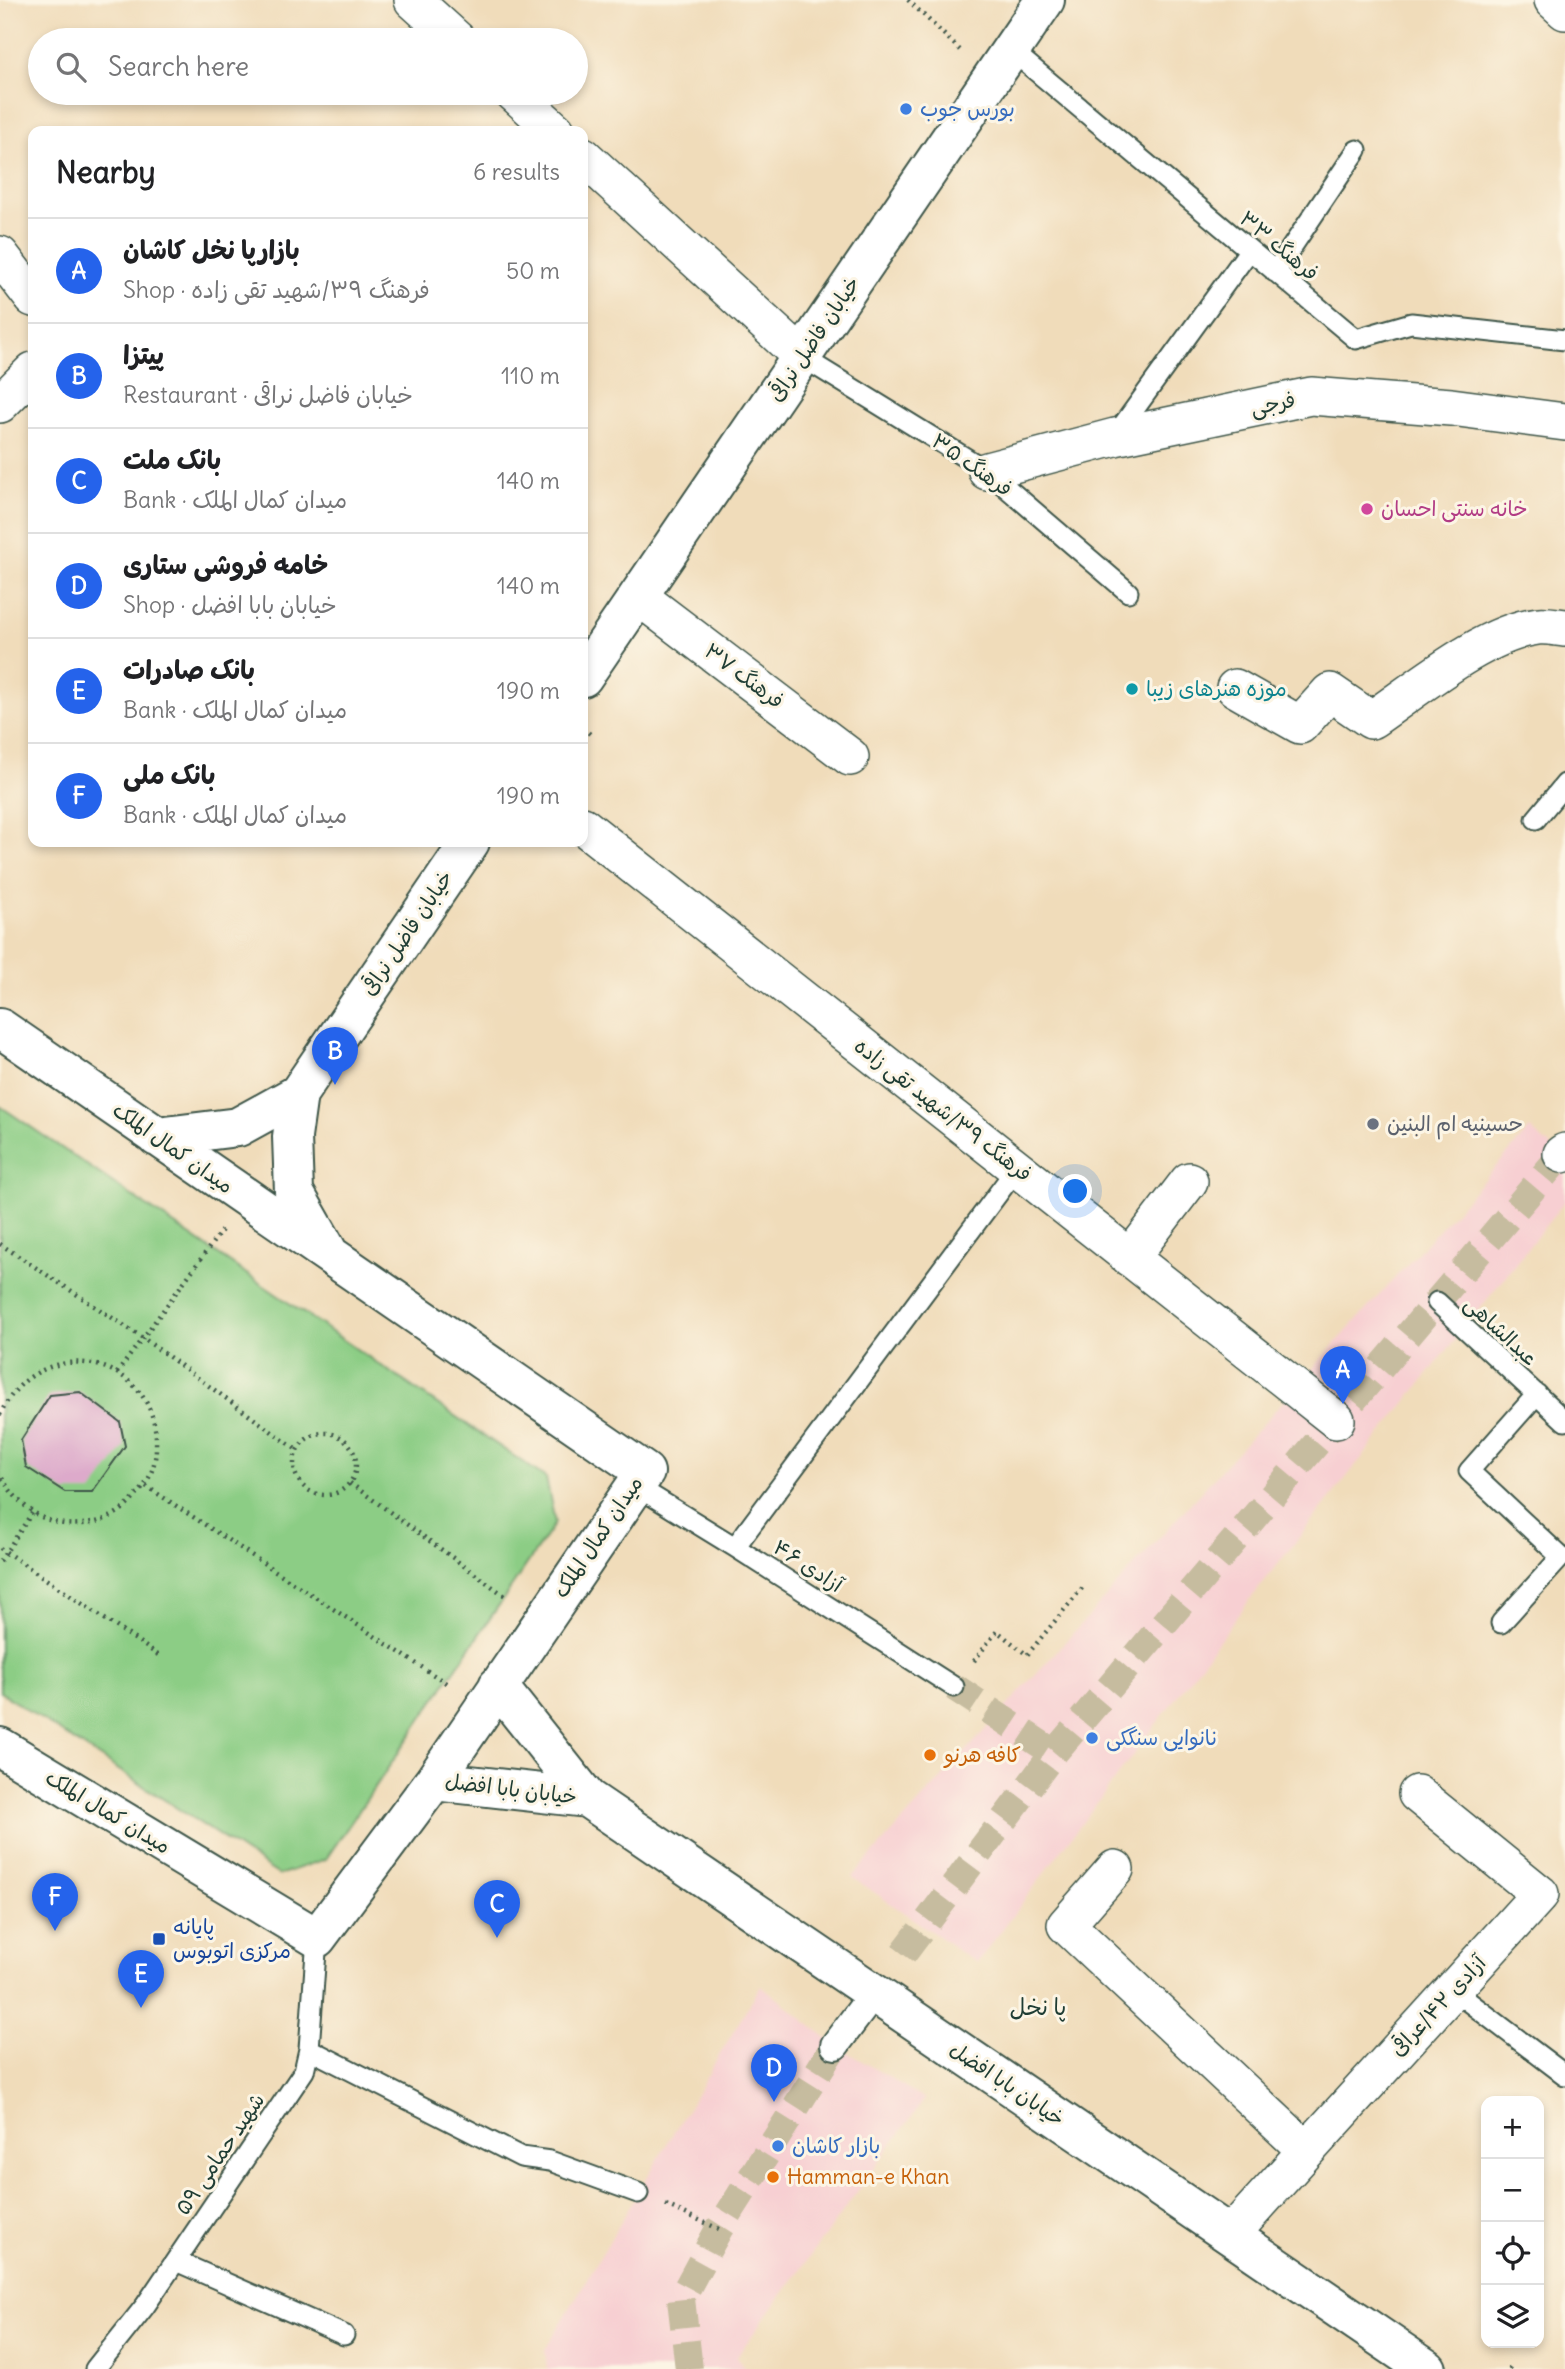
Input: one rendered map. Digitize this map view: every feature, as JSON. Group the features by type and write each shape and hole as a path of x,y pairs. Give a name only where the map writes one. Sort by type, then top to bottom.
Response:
{"main road":[{"name":"خیابان فاضل نراقی","path":"588,670 1045,0"},
{"name":"خیابان فاضل نراقی","path":"331,1257 293,1192 292,1137 298,1094 467,847"},
{"name":"میدان کمال الملک","path":"0,1028 645,1472 434,1781 317,1938 0,1747"},
{"name":"خیابان فاضل نراقی","path":"157,1138 238,1127 298,1094"},
{"name":"خیابان بابا افضل","path":"490,1696 587,1798 1427,2369"},
{"name":"خیابان بابا افضل","path":"434,1781 587,1798"}],"street":[{"path":"413,0 444,28"},
{"path":"1553,0 1565,11"},
{"path":"527,105 550,126"},
{"path":"588,161 802,357"},
{"path":"0,255 28,291"},
{"path":"0,404 28,376"},
{"name":"فرجی","path":"987,471 1115,437 1311,396 1451,407 1565,422"},
{"name":"فرهنگ ۳۷","path":"638,596 850,757"},
{"path":"1235,688 1300,725 1330,692 1371,720 1483,644 1539,626 1565,628"},
{"name":"فرهنگ ۳۹/شهید تقی زاده","path":"588,829 1336,1420"},
{"path":"1130,1258 1189,1181"},
{"name":"آزادی ۴۲/عراقی","path":"1230,2235 1540,1894 1417,1794"},
{"path":"1115,1869 1066,1925 1306,2150"},
{"path":"835,2045 874,1993"}],"lane":[{"name":"فرهنگ ۳۳","path":"1001,65 1249,251 1356,340 1411,323 1565,340"},
{"path":"1275,272 1357,150"},
{"path":"1115,437 1249,251"},
{"name":"فرهنگ ۳۵","path":"802,357 987,471 1128,592"},
{"path":"1536,819 1565,784"},
{"path":"735,1547 1017,1168"},
{"name":"عبدالشاهی","path":"1437,1302 1565,1421"},
{"path":"1501,1623 1561,1557 1469,1471 1536,1394"},
{"name":"آزادی ۴۶","path":"636,1486 954,1687"},
{"name":"شهید حمامی ۵۹","path":"95,2369 145,2306 304,2071 309,2049 317,1938"},
{"path":"1453,1990 1565,2075"},
{"path":"309,2049 522,2157 550,2161 638,2193"},
{"path":"176,2261 344,2335"}],"path":[{"path":"908,0 1001,65"},
{"path":"0,1244 143,1338 297,1450"},
{"path":"0,1415 7,1400 26,1378 51,1365 79,1361 106,1367 131,1382 148,1404 157,1431 156,1460 146,1486 129,1505 107,1519 82,1524 56,1523 32,1513 13,1496 0,1475"},
{"path":"0,1395 7,1400"},
{"path":"331,1434 341,1437 349,1444 356,1463 350,1483 333,1494 323,1495 304,1488 294,1470 297,1450 311,1436 331,1434"},
{"path":"350,1483 506,1596"},
{"path":"146,1486 490,1696"},
{"path":"0,1561 32,1513"},
{"path":"0,1548 158,1655"},
{"path":"954,1687 997,1631 1027,1655 1083,1587"},
{"path":"638,2193 719,2229"}],"shaded area":[{"path":"1530,1129 1565,1159 1565,1201 1244,1607 977,1963 852,1877"},
{"name":"بازار کاشان","path":"761,1985 835,2045 925,2099 737,2356 745,2369 547,2369 545,2350"}],"green space":[{"path":"0,1106 546,1478 555,1523 326,1859 279,1875 0,1692"}],"building":[{"path":"80,1392 120,1422 125,1446 92,1492 65,1492 26,1467 21,1440 50,1395"}],"tunnel":[{"path":"903,1954 1054,1753 1562,1154"},
{"path":"954,1687 1054,1753"},
{"path":"689,2369 681,2299 719,2229 835,2045"}],"place":[{"name":"بورس جوب","path":"906,109"},
{"name":"خانه سنتی احسان","path":"1367,509"},
{"name":"موزه هنرهای زیبا","path":"1132,689"},
{"name":"پیتزا","path":"335,1085"},
{"name":"حسینیه ام البنین","path":"1373,1124"},
{"name":"بازارپا نخل کاشان","path":"1343,1404"},
{"name":"نانوایی سنگکی","path":"1092,1738"},
{"name":"کافه هرنو","path":"930,1755"},
{"name":"بانک ملی","path":"55,1931"},
{"name":"بانک ملت","path":"497,1938"},
{"name":"پایانه مرکزی اتوبوس","path":"159,1939"},
{"name":"بانک صادرات","path":"141,2008"},
{"name":"خامه فروشی ستاری","path":"774,2102"},
{"name":"بازار کاشان","path":"778,2146"},
{"name":"Hamman-e Khan","path":"773,2177"}],"district":[{"name":"پا نخل","path":"1038,2007"}]}
